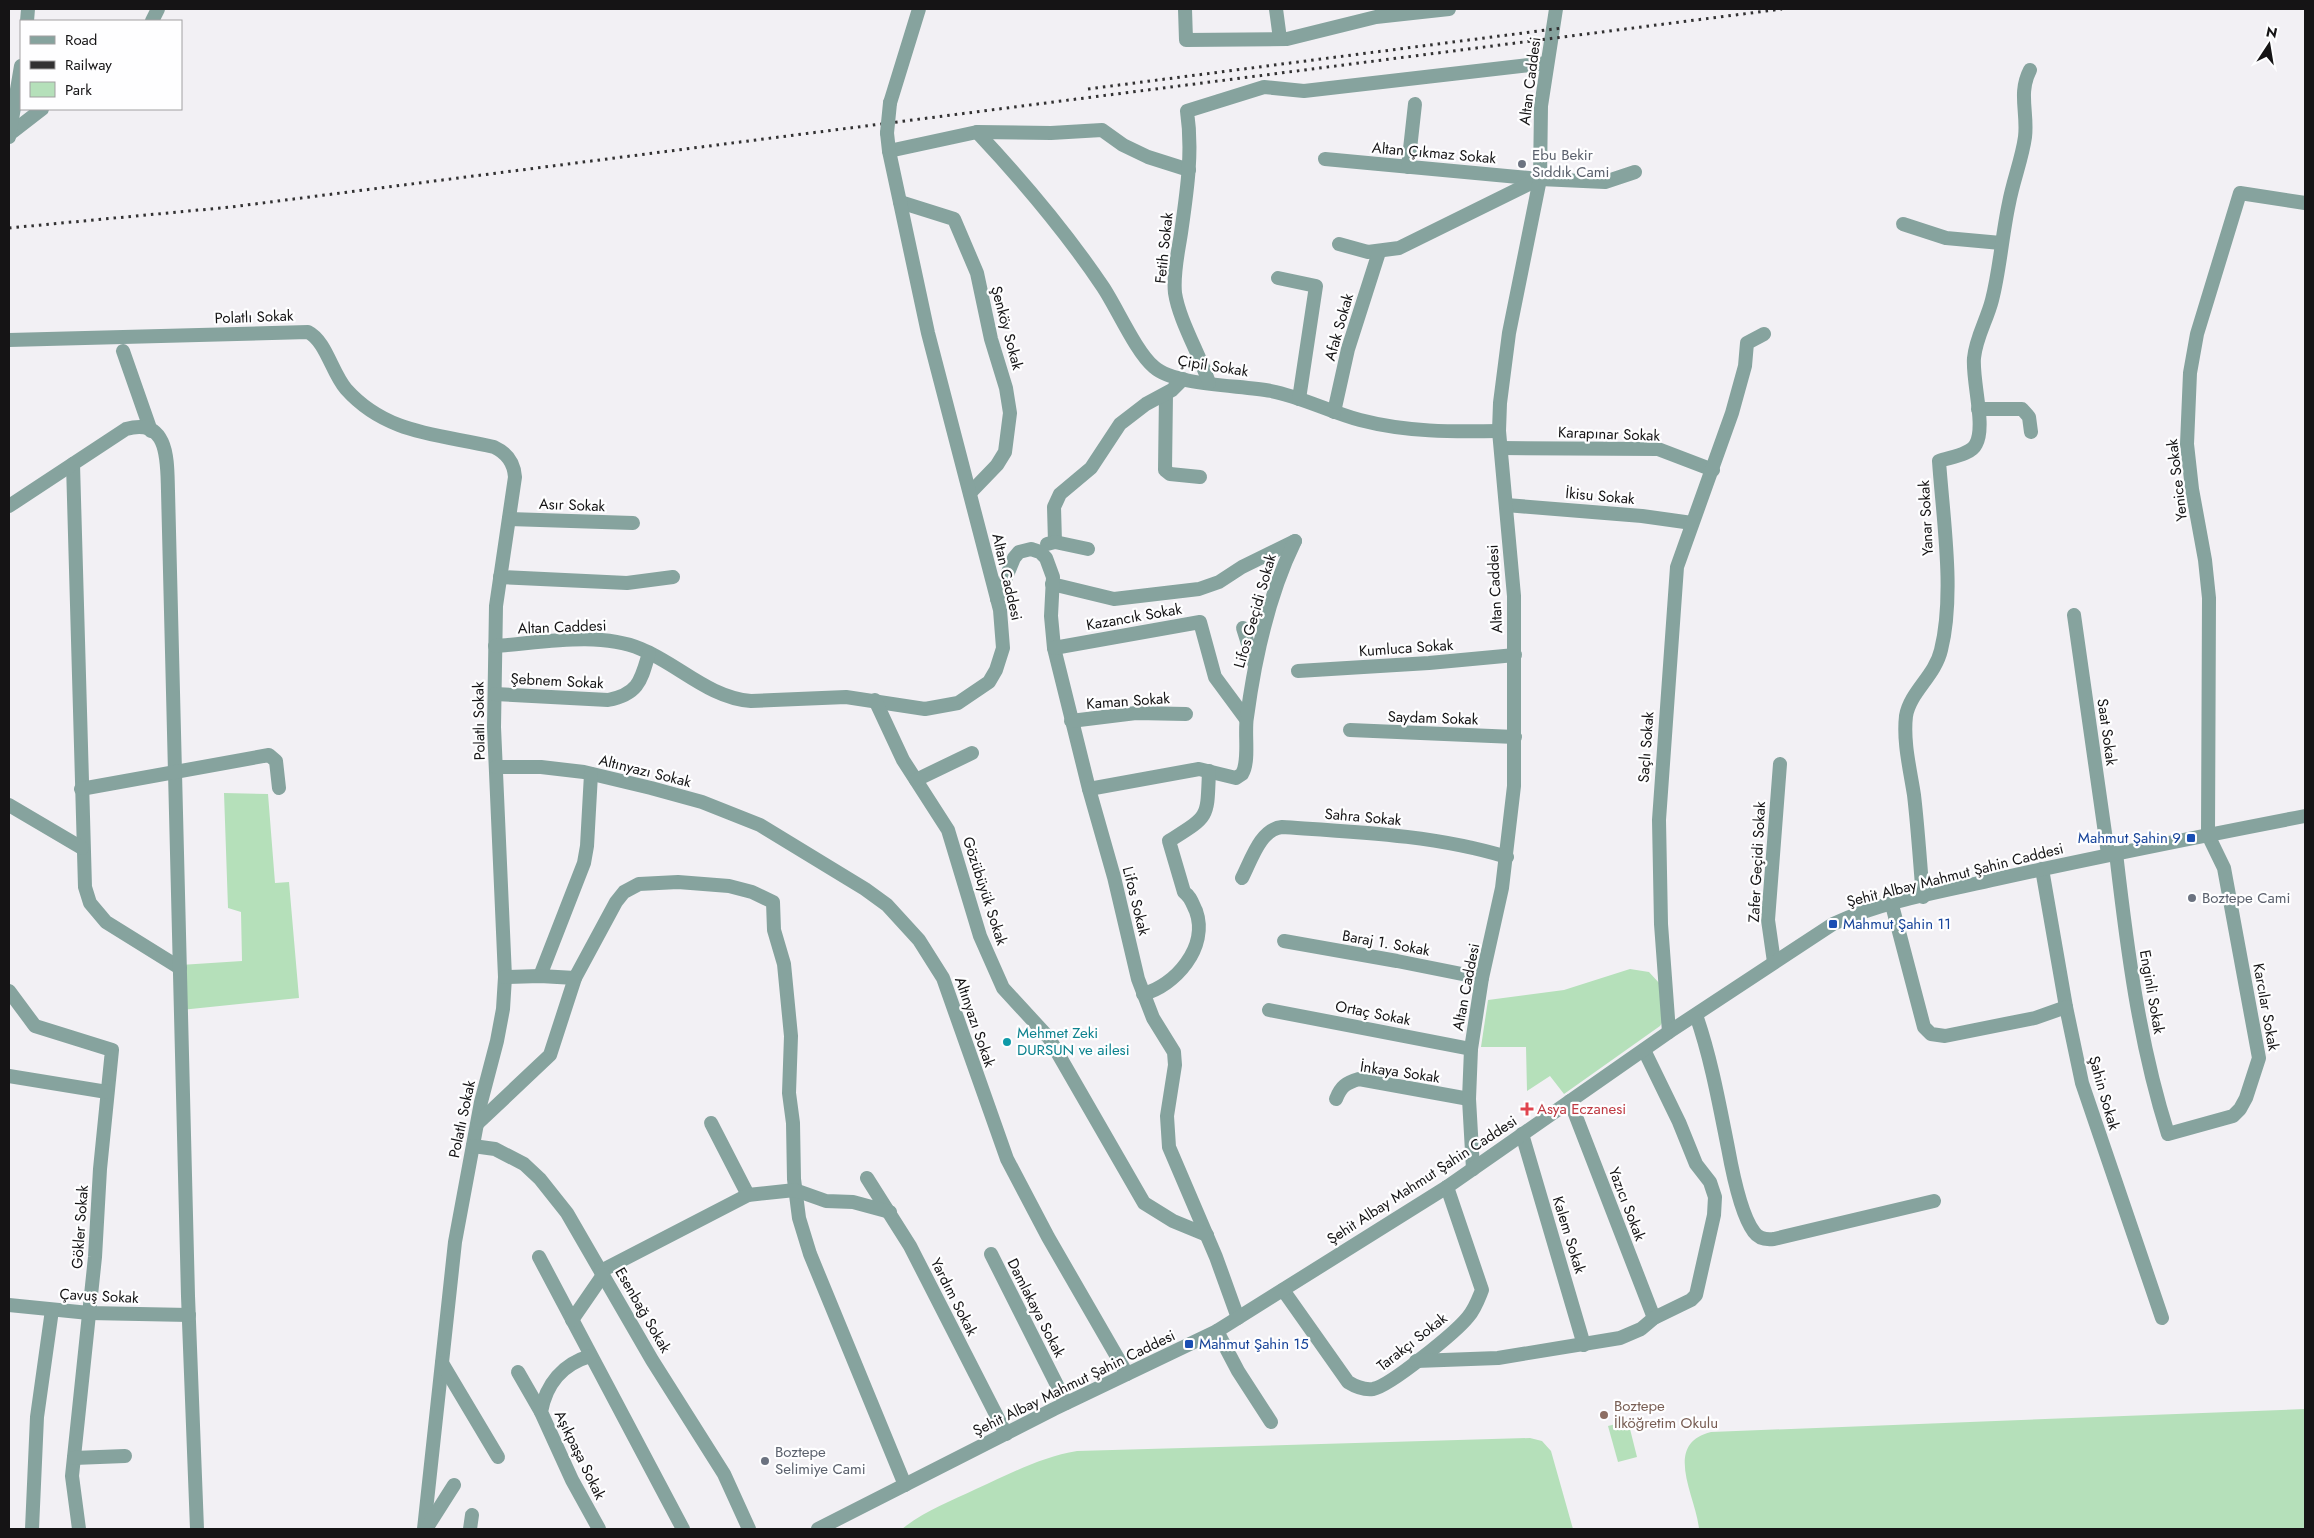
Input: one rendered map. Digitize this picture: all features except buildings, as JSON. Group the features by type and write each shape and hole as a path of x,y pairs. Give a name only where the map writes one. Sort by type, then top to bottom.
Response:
{"street":[{"name":"Altan Caddesi","path":"496,646 601,640 625,644 649,652 719,693 735,699 759,701 835,697 874,700 912,708 944,707 965,699 988,682 999,663 1003,648 1002,625 997,599 928,333 889,151 887,133 890,103 896,79 919,9"},
{"path":"1185,9 1186,40 1280,39 1376,17 1449,9"},
{"path":"1276,9 1280,39"},
{"name":"Altan Caddesi","path":"1473,1169 1469,1099 1471,1049 1482,978 1496,919 1507,857 1514,786 1514,596 1499,431 1507,347 1540,179 1540,106 1556,9"},
{"name":"Fetih Sokak","path":"1209,382 1181,316 1175,294 1175,264 1190,170 1187,111 1264,87 1304,91 1547,63"},
{"name":"Yanar Sokak","path":"1923,897 1914,796 1907,750 1906,717 1911,702 1934,669 1943,640 1947,602 1939,461 1966,452 1974,447 1980,431 1973,370 1975,349 1993,298 2012,183 2025,136 2022,96 2025,81 2030,70"},
{"path":"10,135 20,72"},
{"path":"1408,167 1415,104"},
{"path":"10,135 41,110"},
{"path":"889,151 977,132 1051,133 1102,130 1148,158 1190,170"},
{"name":"Çipil Sokak","path":"977,132 1036,198 1104,289 1148,361 1163,373 1183,379 1271,391 1361,420 1400,428 1440,432 1499,431"},
{"name":"Altan Çıkmaz Sokak","path":"1325,159 1540,179 1605,182 1635,172"},
{"path":"1339,244 1358,251 1379,252 1409,244 1540,179"},
{"name":"Yenice Sokak","path":"2208,835 2209,598 2187,444 2193,353 2240,193 2305,203"},
{"name":"Şenköy Sokak","path":"900,202 954,219 977,273 991,339 1006,388 1010,413 1007,446 997,465 970,493"},
{"path":"1904,224 1946,238 2001,243"},
{"name":"Afak Sokak","path":"1334,412 1348,348 1379,252"},
{"path":"1278,278 1316,286 1299,399"},
{"name":"Polatlı Sokak","path":"9,340 308,332 318,339 335,374 347,389 375,413 414,431 489,446 503,452 511,461 515,472 496,606 494,694 504,977 500,1026 473,1146 455,1242 425,1529"},
{"name":"Saçlı Sokak","path":"1669,1032 1659,889 1660,787 1677,567 1713,470 1739,390 1745,366 1747,343 1764,334"},
{"path":"123,351 151,431"},
{"path":"1055,542 1054,507 1060,494 1091,468 1120,424 1146,404 1166,394 1183,379"},
{"path":"1166,394 1165,470 1170,474 1200,477"},
{"path":"1978,409 2022,409 2029,417 2031,432"},
{"path":"9,506 126,430 142,428 151,431 162,440 166,454 189,1315 197,1529"},
{"name":"Karapınar Sokak","path":"1500,448 1658,449 1713,470"},
{"path":"73,464 84,887 95,910 106,922 180,968"},
{"name":"İkisu Sokak","path":"1506,505 1642,516 1692,523"},
{"name":"Asır Sokak","path":"509,518 633,523"},
{"name":"Lifos Geçidi Sokak","path":"1052,584 1114,599 1199,589 1219,582 1242,567 1295,540 1278,579 1255,664 1246,719 1246,760 1242,774 1236,778 1199,769 1089,789"},
{"path":"997,599 1016,555 1026,549 1055,542 1088,549"},
{"name":"Lifos Sokak","path":"1026,549 1036,550 1046,558 1052,570 1051,616 1054,648 1071,721 1114,877 1143,994 1153,1018 1174,1052 1167,1116 1169,1146 1207,1235 1238,1318"},
{"path":"500,577 627,583 673,577"},
{"name":"Saat Sokak","path":"2074,615 2112,854"},
{"name":"Kazancık Sokak","path":"1054,648 1200,622 1215,677 1246,719"},
{"path":"1243,628 1255,664"},
{"name":"Şebnem Sokak","path":"494,694 608,700 624,697 640,683 649,652"},
{"name":"Kumluca Sokak","path":"1298,671 1429,664 1515,655"},
{"name":"Gözübüyük Sokak","path":"874,700 903,760 948,830 980,936 1003,988 1049,1038 1144,1203 1173,1222 1207,1235"},
{"name":"Kaman Sokak","path":"1071,721 1136,713 1186,714"},
{"name":"Saydam Sokak","path":"1350,730 1515,737"},
{"path":"916,780 972,753"},
{"path":"81,789 269,755 276,761 279,788"},
{"name":"Zafer Geçidi Sokak","path":"1774,962 1768,920 1780,764"},
{"name":"Altınyazı Sokak","path":"496,767 541,767 591,774 677,794 760,825 865,888 887,905 907,926 929,955 948,990 1007,1159 1048,1237 1127,1374"},
{"path":"1143,994 1156,990 1174,977 1192,954 1197,942 1199,929 1197,915 1190,896 1184,892 1169,841 1203,817 1208,807 1209,771"},
{"path":"540,976 586,856 591,774"},
{"path":"9,805 82,848"},
{"name":"Şehit Albay Mahmut Şahin Caddesi","path":"818,1529 1066,1403 1217,1331 1447,1187 1669,1032 1833,924 1859,914 1892,905 2042,869 2305,816"},
{"name":"Sahra Sokak","path":"1242,878 1259,844 1272,829 1282,827 1436,841 1471,847 1507,857"},
{"name":"Karcılar Sokak","path":"2168,1134 2236,1114 2248,1093 2260,1058 2224,868 2208,835"},
{"name":"Enginli Sokak","path":"2112,854 2131,976 2155,1092 2168,1134"},
{"name":"Şahin Sokak","path":"2042,869 2066,1007 2082,1083 2162,1318"},
{"path":"478,1123 550,1055 574,978 616,902 624,892 634,886 652,882 720,884 752,892 773,902 774,930 784,964 792,1036 789,1093 793,1123 795,1190 799,1218 810,1254 905,1485"},
{"path":"1892,905 1924,1027 1931,1034 1945,1036 2035,1018 2066,1007"},
{"name":"Baraj 1. Sokak","path":"1284,942 1397,961 1482,978"},
{"path":"504,977 540,976 574,978"},
{"name":"Gökler Sokak","path":"9,991 35,1026 112,1050 89,1314 74,1458 73,1488 79,1529"},
{"name":"Ortaç Sokak","path":"1269,1010 1471,1049"},
{"path":"1696,1015 1711,1063 1735,1185 1756,1235 1764,1239 1774,1239 1934,1201"},
{"path":"1416,1361 1498,1358 1620,1338 1640,1329 1654,1318 1691,1300 1696,1295 1714,1215 1715,1197 1710,1182 1696,1164 1679,1122 1644,1050"},
{"path":"9,1076 107,1092"},
{"name":"İnkaya Sokak","path":"1336,1099 1340,1088 1347,1083 1359,1079 1469,1099"},
{"name":"Yazıcı Sokak","path":"1570,1101 1654,1318"},
{"path":"711,1124 748,1195"},
{"name":"Kalem Sokak","path":"1522,1134 1584,1345"},
{"name":"Esenbağ Sokak","path":"473,1146 505,1153 533,1171 567,1213 652,1360 724,1474 748,1529"},
{"name":"Yardım Sokak","path":"867,1178 910,1246 1006,1434"},
{"name":"Tarakçı Sokak","path":"1283,1290 1344,1378 1352,1385 1368,1389 1378,1387 1435,1348 1462,1324 1474,1308 1482,1290 1447,1187"},
{"path":"572,1320 602,1273 748,1195 795,1190 826,1200 860,1204 890,1212"},
{"name":"Damlakaya Sokak","path":"991,1254 1066,1403"},
{"path":"539,1257 683,1529"},
{"name":"Çavuş Sokak","path":"9,1305 89,1314 189,1315"},
{"path":"32,1529 37,1417 52,1310"},
{"path":"1217,1331 1238,1371 1271,1422"},
{"name":"Aşıkpaşa Sokak","path":"590,1356 574,1362 560,1373 547,1392 541,1412 572,1480 599,1529"},
{"path":"442,1363 498,1457"},
{"path":"518,1372 541,1412"},
{"path":"74,1458 125,1456"},
{"path":"425,1529 454,1485"},
{"path":"470,1529 472,1515"}],"green space":[{"path":"224,793 268,794 275,883 289,882 299,998 181,1010 180,965 242,961 241,912 228,908"},
{"path":"1630,969 1649,972 1660,984 1663,1021 1660,1026 1564,1094 1550,1076 1527,1091 1526,1047 1481,1047 1488,1000 1564,990"},
{"path":"2305,1409 2305,1529 1699,1529 1685,1473 1685,1459 1688,1448 1696,1438 1711,1432"},
{"path":"1628,1421 1637,1457 1618,1462 1608,1426"},
{"path":"1530,1438 1542,1441 1551,1451 1573,1529 902,1529 938,1507 1013,1472 1051,1457 1077,1451"}],"railway":[{"path":"9,228 231,207 1782,9"},
{"path":"1088,89 1562,28"}],"place":[{"name":"Ebu Bekir Sıddık Cami","path":"1522,164"},
{"name":"Mahmut Şahin 9","path":"2191,838"},
{"name":"Boztepe Cami","path":"2192,898"},
{"name":"Mahmut Şahin 11","path":"1833,924"},
{"name":"Mehmet Zeki DURSUN ve ailesi","path":"1007,1042"},
{"name":"Asya Eczanesi","path":"1527,1109"},
{"name":"Mahmut Şahin 15","path":"1189,1344"},
{"name":"Boztepe İlköğretim Okulu","path":"1604,1415"},
{"name":"Boztepe Selimiye Cami","path":"765,1461"}]}
